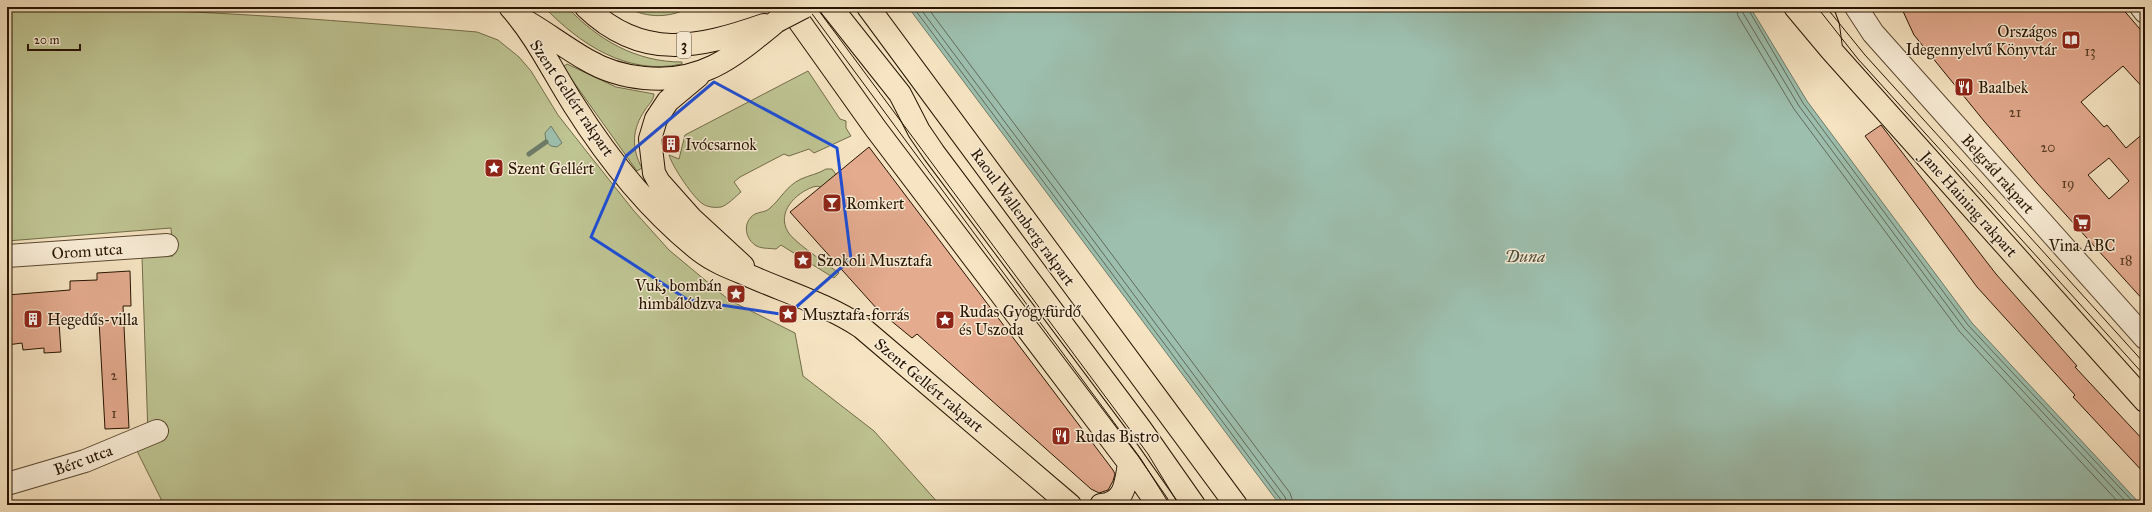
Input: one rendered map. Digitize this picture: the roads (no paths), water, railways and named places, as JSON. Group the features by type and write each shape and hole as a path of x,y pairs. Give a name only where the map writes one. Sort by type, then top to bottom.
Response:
{"main road":[{"name":"3","path":"586,7 619,32 636,40 658,44 701,44 732,36 783,14 804,7"},
{"path":"831,7 900,94 919,131 934,153 1135,421 1194,505"},
{"name":"Raoul Wallenberg rakpart","path":"868,7 1236,505"},
{"name":"Jane Haining rakpart","path":"1795,7 1831,50 2145,401"},
{"path":"1821,7 1828,26 1831,50"},
{"name":"3","path":"509,10 587,60 618,73 668,79 679,79 703,72 748,45 783,14"},
{"name":"Szent Gellért rakpart","path":"509,10 594,136 649,202 701,251 724,265 838,314 861,327 1072,505"},
{"path":"783,14 881,135 1129,463 1158,505"},
{"path":"703,72 668,101 656,119 650,138 654,173 659,182 691,218 757,280"},
{"path":"1101,505 1110,504 1118,499 1124,490 1129,463"}],"street":[{"name":"Belgrád rakpart","path":"1856,7 1873,33 2145,338"},
{"path":"2141,7 2145,12"},
{"name":"Orom utca","path":"7,256 167,245"},
{"name":"Bérc utca","path":"7,484 85,462 157,431"}],"water":[{"name":"Duna","path":"908,7 1750,7 1807,101 1972,323 2141,505 1280,505"},
{"path":"551,126 562,143 557,147 551,146 546,142 545,133"}],"waterway":[{"path":"529,154 546,142"}],"tram line":[{"path":"807,7 1141,459 1170,505"},
{"path":"816,7 1148,454 1179,505"},
{"path":"1817,7 1858,59 2145,376"},
{"path":"1826,7 1865,55 2145,364"}],"place":[{"name":"Országos Idegennyelvű Könyvtár","path":"2071,40"},
{"name":"Baalbek","path":"1964,87"},
{"name":"Ivócsarnok","path":"671,144"},
{"name":"Szent Gellért","path":"494,168"},
{"name":"Romkert","path":"832,203"},
{"name":"Vina ABC","path":"2082,223"},
{"name":"Szokoli Musztafa","path":"803,260"},
{"name":"Vuk, bombán himbálódzva","path":"736,294"},
{"name":"Musztafa-forrás","path":"788,314"},
{"name":"Hegedűs-villa","path":"33,319"},
{"name":"Rudas Gyógyfürdő és Uszoda","path":"945,320"},
{"name":"Rudas Bistro","path":"1061,436"}]}
